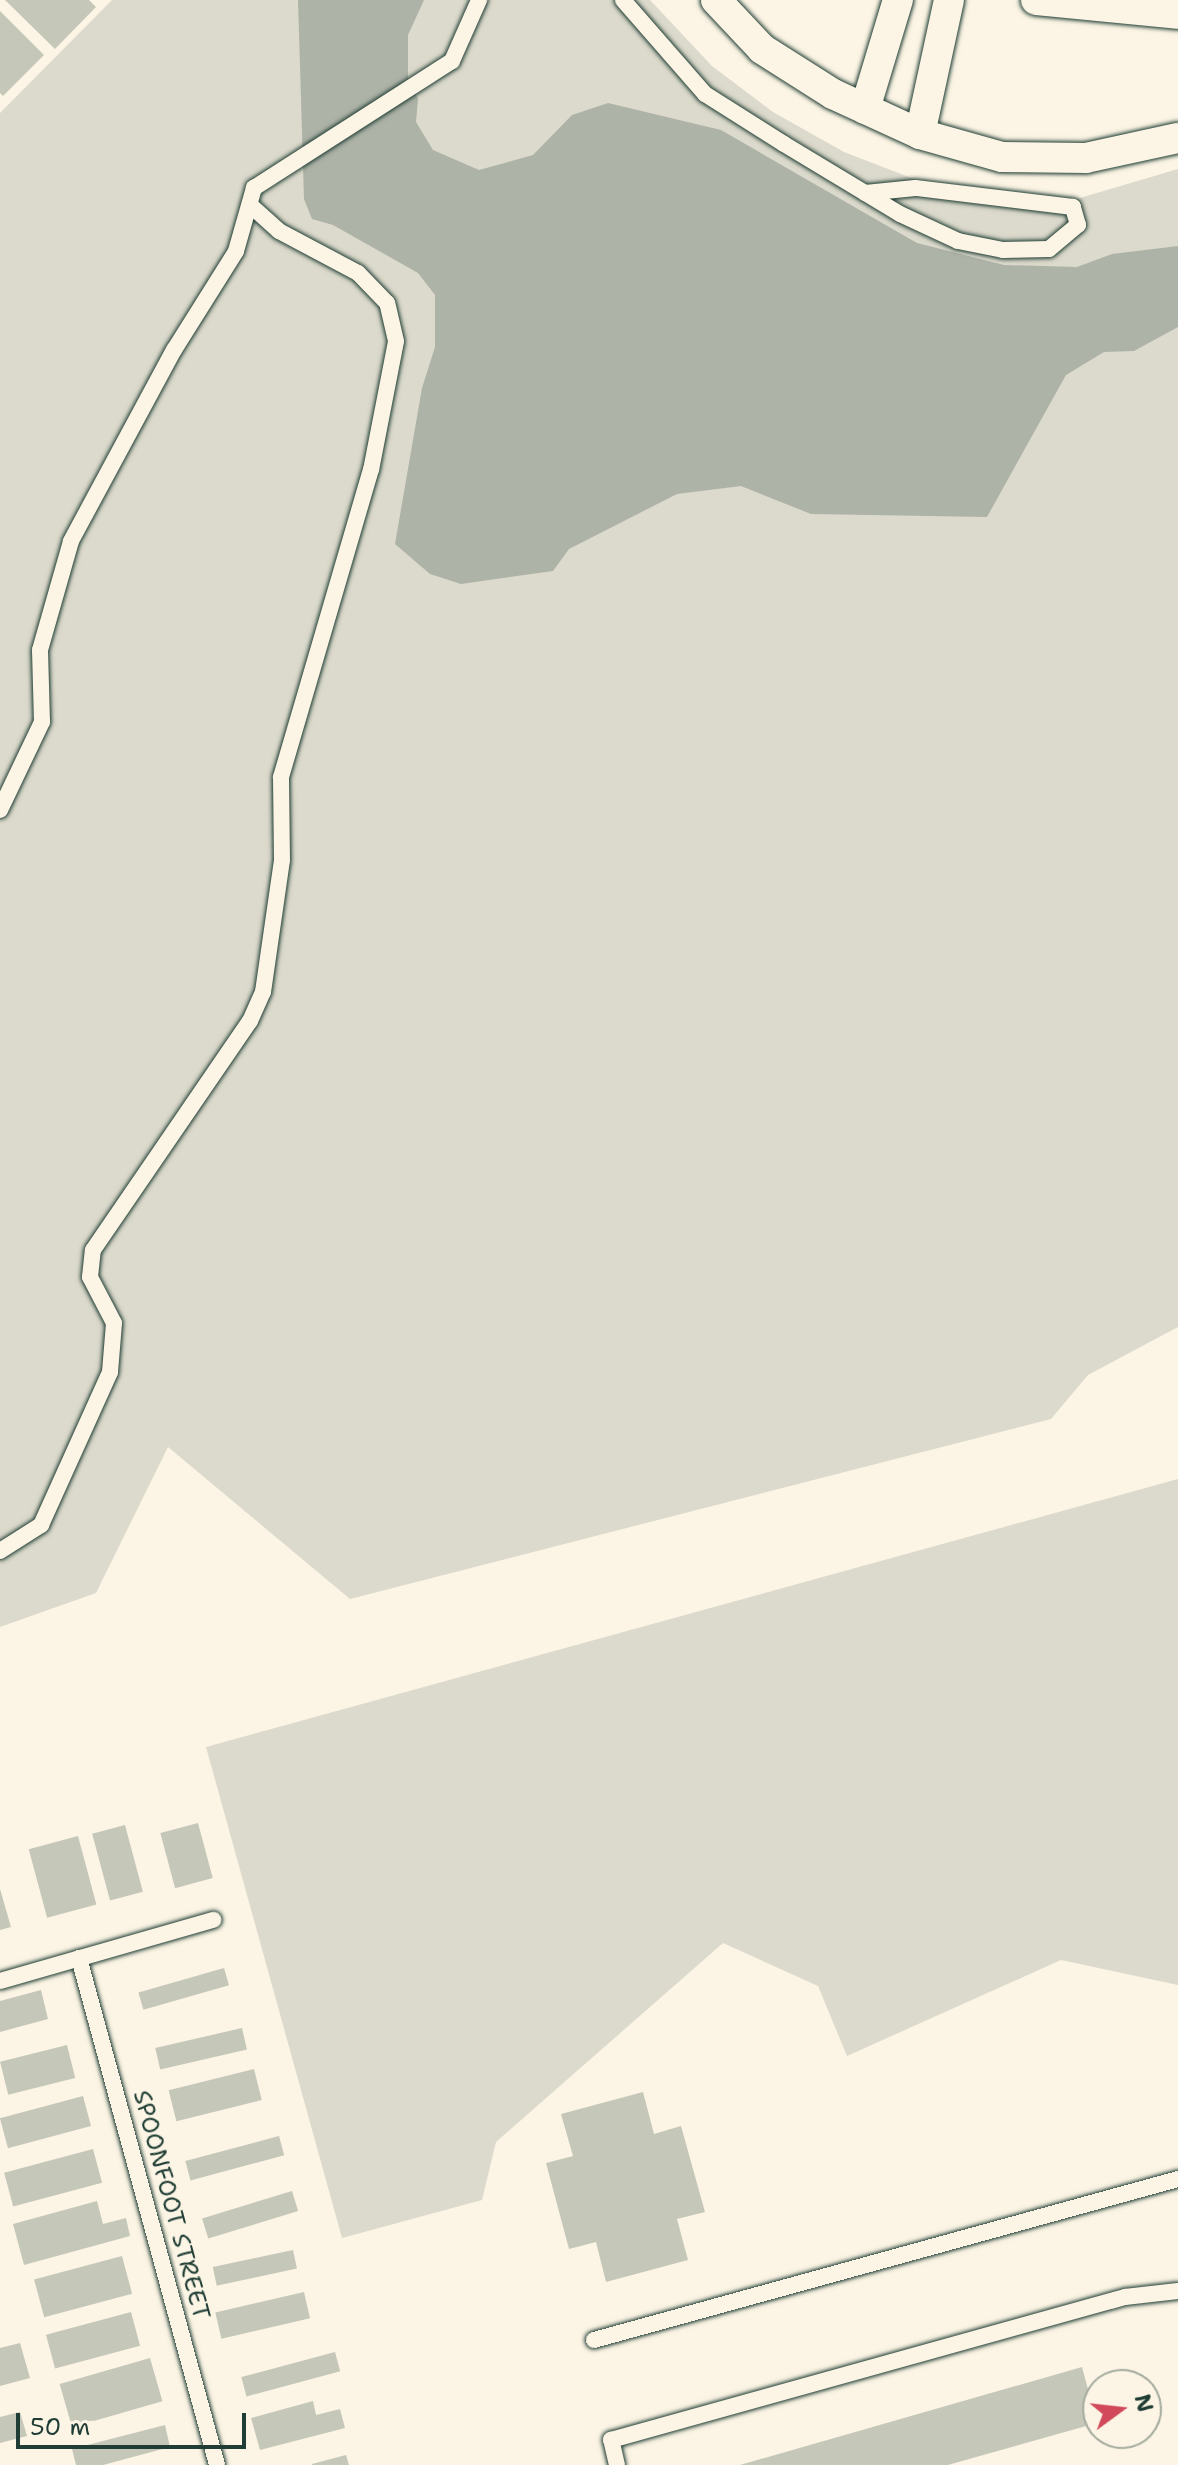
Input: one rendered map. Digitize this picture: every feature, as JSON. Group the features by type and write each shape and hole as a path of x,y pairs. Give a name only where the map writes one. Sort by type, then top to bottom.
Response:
{"street":[{"path":"716,0 762,49 865,109 920,134 1002,157 1086,158 1178,138"},
{"path":"865,109 898,0"},
{"path":"920,134 949,0"},
{"path":"1036,0 1178,14"}],"lane":[{"path":"0,810 42,722 40,650 71,541 174,350 236,251 254,188 276,170 435,75 457,52 479,0"},
{"path":"623,0 705,94 865,193 958,241 1003,250 1049,249 1078,225 1073,207 915,188 865,193"},
{"path":"0,1551 41,1525 110,1372 114,1323 90,1277 93,1250 250,1021 263,992 282,860 281,777 371,470 396,341 387,303 358,273 279,231 250,205"},
{"path":"0,1981 213,1920"},
{"name":"SPOONFOOT STREET","path":"79,1958 217,2465"},
{"path":"594,2340 1178,2179"},
{"path":"617,2465 611,2440 1125,2297 1178,2291"}],"shaded area":[{"path":"112,0 650,0 712,66 773,112 844,152 927,184 1073,200 1178,169 1178,1327 1088,1375 1051,1419 350,1599 168,1447 96,1593 0,1627 0,113"},
{"path":"298,0 424,0 408,35 408,78 418,99 416,122 433,150 479,170 533,155 572,115 608,103 721,130 917,243 1004,265 1077,267 1112,254 1178,246 1178,327 1134,351 1104,352 1066,375 987,517 811,514 741,486 677,494 569,549 553,571 461,584 430,574 395,544 422,388 435,347 435,295 418,273 333,225 312,219 304,199"},
{"path":"1178,1479 1178,1985 1061,1960 847,2056 818,1986 723,1943 496,2142 482,2200 342,2238 206,1747"}],"building":[{"path":"5,0 89,0 96,7 55,49"},
{"path":"0,11 44,55 3,96 0,93"},
{"path":"198,1823 213,1878 175,1888 160,1833"},
{"path":"125,1825 143,1892 110,1900 92,1834"},
{"path":"78,1836 96,1905 47,1918 29,1849"},
{"path":"0,1889 11,1927 0,1930"},
{"path":"224,1968 229,1985 143,2010 138,1993"},
{"path":"41,1990 48,2019 0,2032 0,2001"},
{"path":"242,2028 247,2049 160,2069 155,2048"},
{"path":"67,2045 75,2078 8,2095 0,2062"},
{"path":"254,2069 262,2100 176,2121 169,2090"},
{"path":"643,2092 654,2134 681,2126 705,2212 677,2219 688,2260 606,2282 596,2242 569,2249 546,2163 573,2156 561,2114"},
{"path":"83,2096 91,2126 8,2148 0,2118"},
{"path":"279,2136 284,2155 190,2180 185,2161"},
{"path":"93,2149 102,2183 13,2207 4,2173"},
{"path":"292,2191 298,2211 208,2239 202,2218"},
{"path":"97,2201 103,2224 126,2218 130,2236 24,2265 13,2224"},
{"path":"293,2250 297,2269 217,2286 213,2267"},
{"path":"122,2256 132,2294 44,2317 34,2280"},
{"path":"304,2292 310,2318 221,2339 215,2312"},
{"path":"131,2312 140,2346 55,2369 46,2335"},
{"path":"20,2343 30,2378 0,2386 0,2348"},
{"path":"335,2352 340,2371 246,2396 241,2377"},
{"path":"150,2358 162,2401 72,2427 60,2384"},
{"path":"1082,2367 1082,2427 948,2465 740,2465"},
{"path":"313,2401 316,2415 340,2409 345,2428 260,2450 251,2418"},
{"path":"20,2412 27,2436 0,2443 0,2417"},
{"path":"165,2425 170,2447 103,2465 76,2465 72,2449"},
{"path":"346,2455 349,2465 312,2465 312,2464"}]}
